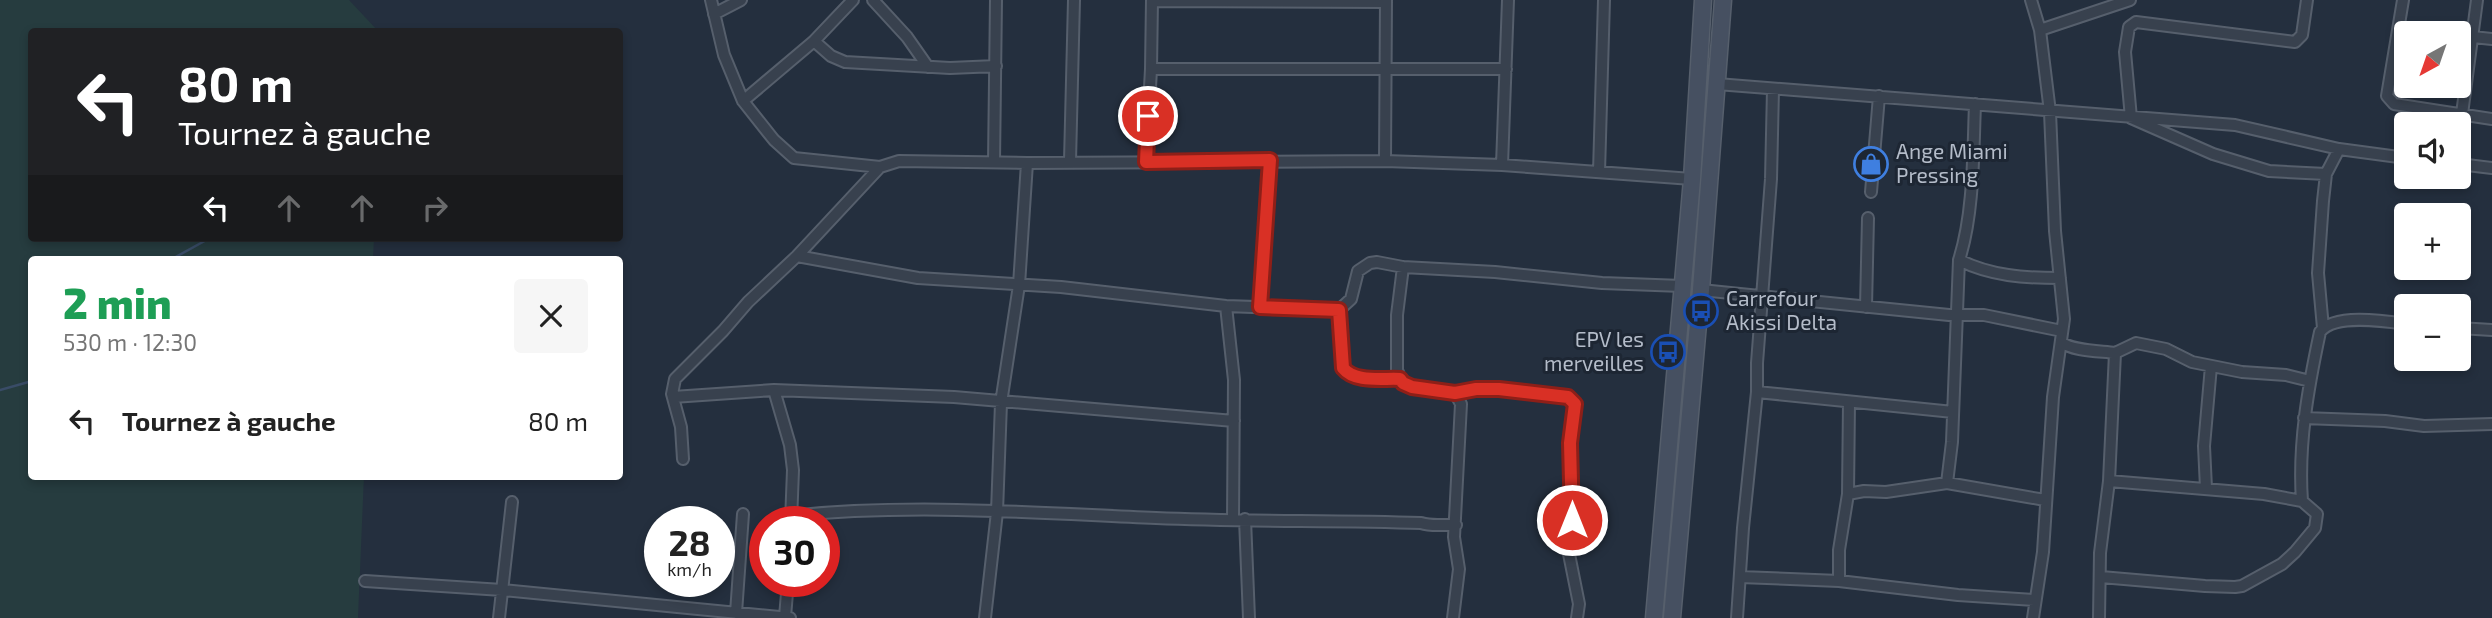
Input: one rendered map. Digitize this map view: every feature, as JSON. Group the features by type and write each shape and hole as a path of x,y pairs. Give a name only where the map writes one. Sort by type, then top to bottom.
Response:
{"main road":[{"path":"1654,618 1692,179 1703,0"},
{"path":"1672,618 1723,0"}],"street":[{"path":"711,0 724,55 743,101 774,140 794,158 880,167 899,161 1385,161 1502,165 1692,179"},
{"path":"715,14 741,0"},
{"path":"743,101 814,41 853,0"},
{"path":"873,0 907,37 928,67"},
{"path":"994,162 996,0"},
{"path":"1070,161 1074,0"},
{"path":"1502,165 1508,0"},
{"path":"1599,172 1604,0"},
{"path":"2031,0 2040,30 2050,112 2055,231 2064,319 2053,397 2043,552 2033,618"},
{"path":"2040,30 2130,0"},
{"path":"2132,118 2125,52 2129,27 2136,22 2295,42 2301,35 2307,0"},
{"path":"2403,0 2387,96 2394,104 2448,112"},
{"path":"2462,112 2477,0"},
{"path":"1146,162 1152,1 1386,1 1385,161"},
{"path":"2473,37 2492,39"},
{"path":"814,41 831,56 845,62 928,67 996,66"},
{"path":"1151,69 1506,69"},
{"path":"1717,84 2235,125 2339,149 2394,156"},
{"path":"1737,618 1757,392 1771,178 1773,89"},
{"path":"1871,192 1879,96"},
{"path":"1947,483 1957,343 1959,260 1964,246 1972,169 1975,104"},
{"path":"2471,116 2492,119"},
{"path":"2132,118 2213,154 2269,171 2326,174"},
{"path":"2323,327 2318,273 2326,174 2339,149"},
{"path":"1260,307 1270,160"},
{"path":"985,618 997,512 1002,402 1019,285 1027,163"},
{"path":"2471,165 2492,168"},
{"path":"683,460 681,427 672,387 675,379 748,302 797,256 880,167"},
{"path":"1866,307 1868,218"},
{"path":"797,256 918,278 1061,287 1226,306 1339,310 1351,299 1358,271 1365,265 1377,262 1403,267 1495,272 1602,283 1682,286"},
{"path":"1959,260 1980,271 2026,278 2060,278"},
{"path":"1403,267 1397,315 1397,360 1403,383 1412,387 1455,393 1476,389 1526,391 1568,397 1575,404 1570,443 1572,520 1569,554 1579,604 1577,618"},
{"path":"1701,290 1956,316 1984,315 2061,337 2068,348 2115,353 2136,343 2166,349 2181,358 2242,373 2286,375 2310,381"},
{"path":"1226,306 1234,380 1239,519 1249,618"},
{"path":"1339,310 1343,368 1348,374 1359,378 1400,379"},
{"path":"2302,502 2300,473 2304,418 2320,332 2323,327 2334,322 2370,320 2394,323"},
{"path":"2471,329 2492,330"},
{"path":"2099,618 2101,541 2109,481 2115,353"},
{"path":"2206,488 2204,446 2211,366"},
{"path":"673,397 774,390 954,397 1234,421"},
{"path":"774,390 790,445 793,470 792,506"},
{"path":"1757,392 1953,412"},
{"path":"1453,618 1459,569 1454,537 1461,404 1455,393"},
{"path":"1839,581 1839,550 1848,494 1849,402"},
{"path":"2304,418 2385,421 2424,426 2492,424"},
{"path":"2101,577 2242,586 2282,564 2315,528 2316,514 2302,502 2264,494 2109,481"},
{"path":"1848,494 1864,491 1886,492 1947,483 2045,500"},
{"path":"499,618 512,502"},
{"path":"840,512 997,512 1168,519 1456,525"},
{"path":"736,613 743,514"},
{"path":"1740,577 1839,581 1958,595 2035,600"},
{"path":"365,581 502,590 788,618 788,597"}],"green space":[{"path":"0,0 349,0 375,28 28,28 28,242 374,242 373,256 28,256 28,480 364,480 358,618 0,618"}],"waterway":[{"path":"177,256 203,242"},
{"path":"0,390 28,382"}],"place":[{"name":"Ange Miami Pressing","path":"1871,164"},
{"name":"Carrefour Akissi Delta","path":"1701,311"},
{"name":"EPV les merveilles","path":"1668,352"}],"route":[{"path":"1148,116 1146,162 1270,160 1260,307 1339,310 1343,368 1348,374 1359,378 1400,379 1412,387 1455,393 1499,389 1568,397 1575,404 1570,443 1572,520"}]}
